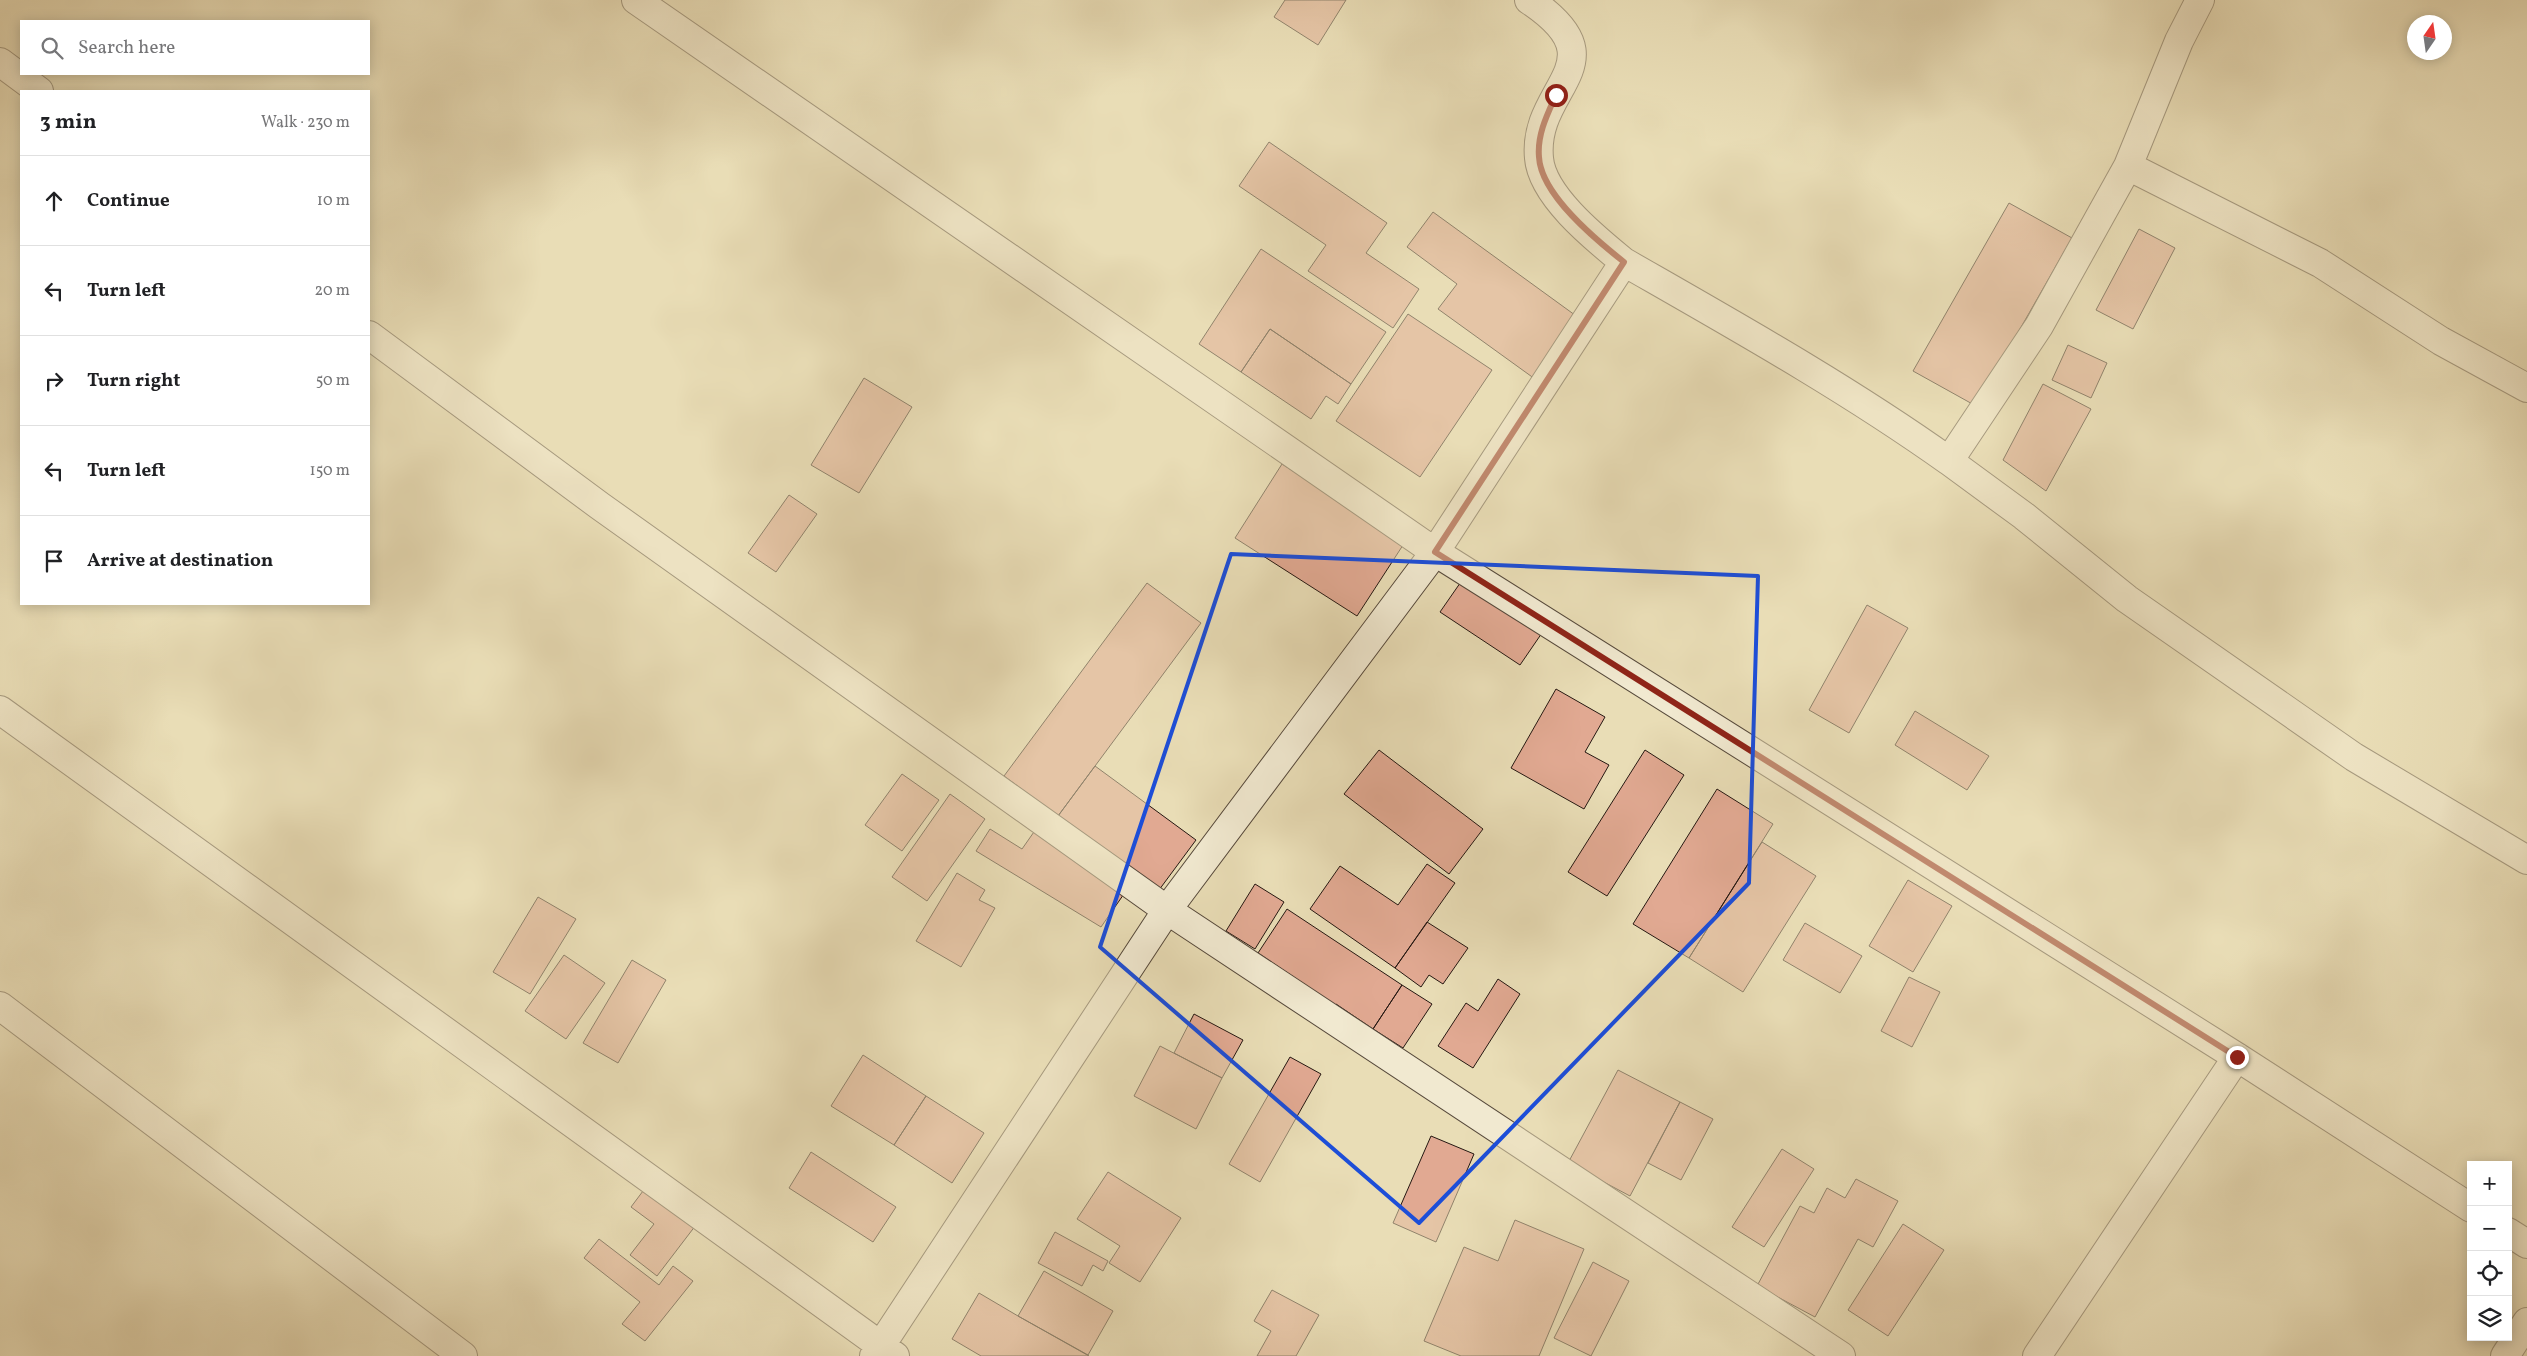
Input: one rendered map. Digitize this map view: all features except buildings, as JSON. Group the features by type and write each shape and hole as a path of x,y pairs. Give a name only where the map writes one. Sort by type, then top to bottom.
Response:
{"street":[{"path":"636,0 1435,552 2237,1057 2468,1206"},
{"path":"1529,0 1553,16 1571,42 1571,69 1556,95 1542,127 1538,158 1555,197 1582,226 1624,262 1767,344 1904,430 2024,516 2127,598 2354,757 2527,860"},
{"path":"1949,461 2039,326 2128,166 2179,41 2200,0"},
{"path":"0,62 38,90"},
{"path":"2128,166 2320,263 2441,341 2527,388"},
{"path":"0,710 883,1353 1166,910 1435,552 1624,262"},
{"path":"370,336 608,512 1166,910 1841,1356"},
{"path":"0,1006 463,1356"},
{"path":"2037,1356 2237,1057"},
{"path":"2512,1235 2527,1244"},
{"path":"2505,1356 2527,1322"}],"highlighted area":[{"path":"1231,554 1758,576 1749,883 1419,1223 1100,947"}],"route":[{"path":"1556,95 1542,127 1538,158 1555,197 1582,226 1624,262 1435,552 2237,1057"}]}
